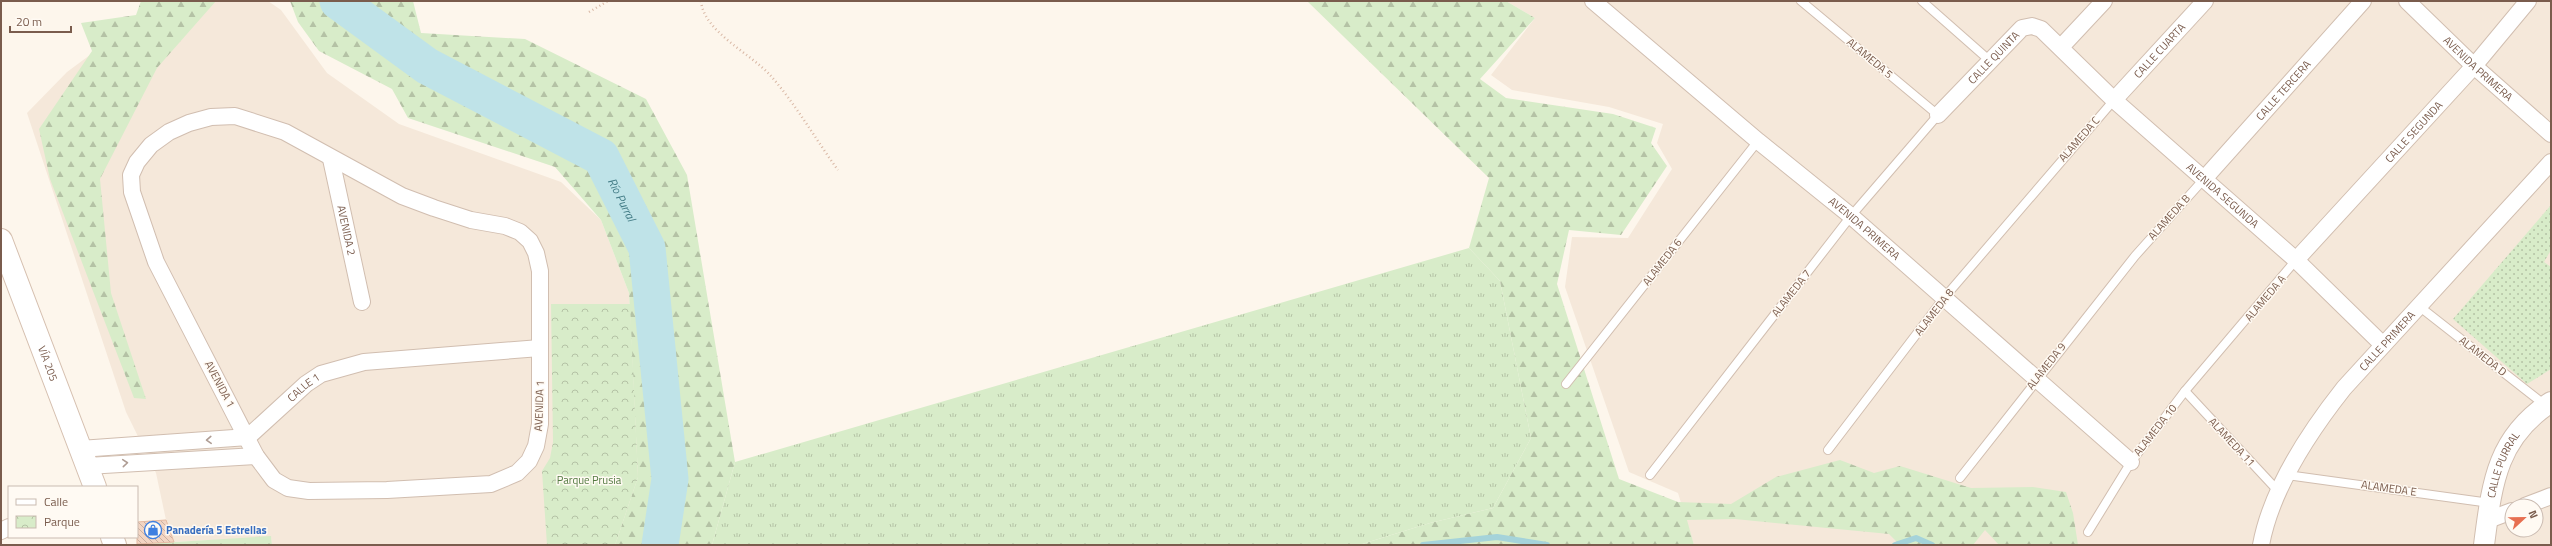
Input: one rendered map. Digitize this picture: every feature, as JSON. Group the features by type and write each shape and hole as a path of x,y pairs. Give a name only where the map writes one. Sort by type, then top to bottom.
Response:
{"main road":[{"name":"VÍA 205","path":"1,240 87,474"}],"street":[{"name":"AVENIDA PRIMERA","path":"1593,1 1758,141 1851,216 2131,462"},
{"name":"CALLE CUARTA","path":"2114,100 2205,1"},
{"name":"CALLE TERCERA","path":"2204,179 2363,1"},
{"name":"AVENIDA PRIMERA","path":"2407,1 2474,66 2551,134"},
{"name":"CALLE SEGUNDA","path":"2296,260 2474,66 2528,1"},
{"path":"2061,48 2101,2"},
{"name":"CALLE QUINTA","path":"1938,115 1989,60 2022,28 2032,26 2041,29 2061,48"},
{"name":"AVENIDA SEGUNDA","path":"2061,48 2114,100 2296,260 2383,345"},
{"name":"AVENIDA 1","path":"234,116 285,132 402,196 471,220 505,226 520,232 530,240 536,253 540,271 540,348 540,424 536,446 529,461 517,473 504,480 491,484 394,490 309,491 288,488 274,480 256,456 248,437 156,262 132,192 131,175 137,162 151,145 169,132 211,117 234,116"},
{"name":"AVENIDA 2","path":"332,159 362,302"},
{"name":"CALLE PRIMERA","path":"2261,545 2263,532 2287,474 2321,417 2383,345 2420,307 2551,162"},
{"name":"CALLE 1","path":"248,437 306,384 321,374 342,366 364,362 540,348"},
{"name":"CALLE PURRAL","path":"2484,545 2496,473 2507,447 2526,419 2548,404"},
{"path":"87,474 248,437"},
{"path":"87,474 256,456"},
{"path":"2489,511 2504,511"}],"lane":[{"name":"ALAMEDA 5","path":"1801,1 1938,115"},
{"path":"1922,1 1989,60"},
{"name":"ALAMEDA C","path":"2045,178 2114,100"},
{"name":"ALAMEDA 7","path":"1650,475 1851,216 1938,115"},
{"name":"ALAMEDA 6","path":"1566,384 1758,141"},
{"name":"ALAMEDA 8","path":"1828,450 1944,298 2045,178"},
{"name":"ALAMEDA B","path":"2134,256 2204,179"},
{"name":"ALAMEDA 9","path":"1960,478 2134,256"},
{"name":"ALAMEDA A","path":"2234,336 2296,260"},
{"name":"ALAMEDA D","path":"2420,307 2548,404"},
{"name":"ALAMEDA 10","path":"2088,532 2131,462 2185,392 2234,336"},
{"name":"ALAMEDA 11","path":"2185,392 2279,492"},
{"name":"ALAMEDA E","path":"2287,474 2489,511"}],"path":[{"path":"589,12 608,1"},
{"path":"701,1 702,11 713,26 770,75 838,170"}],"shaded area":[{"path":"177,1 268,1 281,10 327,73 399,124 561,182 601,220 629,293 638,477 615,545 272,545 271,537 174,542 166,520 156,473 126,412 27,113 67,72 121,32"},
{"path":"1506,1 2551,1 2551,545 1694,545 1678,493 1629,472 1565,287 1572,237 1628,238 1672,169 1657,143 1663,124 1609,107 1512,90 1491,75 1535,18"}],"green space":[{"path":"141,1 216,1 157,68 100,179 111,293 146,399 134,398 50,179 39,129 92,51 81,23 136,15"},
{"path":"290,1 413,1 421,33 525,39 646,99 687,175 735,462 712,545 615,545 638,477 629,293 601,220 555,167 408,118 392,89 319,51 298,22"},
{"path":"1307,1 1506,1 1535,18 1480,79 1506,98 1613,114 1656,128 1651,143 1667,166 1621,235 1569,230 1557,284 1619,479 1678,502 1731,504 1776,477 1840,460 1874,473 1900,466 1971,488 2033,487 2066,492 2073,513 2078,545 1999,545 1985,530 1973,545 1900,545 1889,534 1735,519 1687,520 1694,545 1359,545 1430,523 1493,508 1531,438 1500,281 1469,248 1489,178"},
{"path":"2551,205 2551,250 2544,262 2551,267 2551,369 2527,384 2453,319"},
{"path":"1469,248 1500,281 1531,438 1493,508 1430,523 1359,545 712,545 735,462"},
{"name":"Parque Prusia","path":"551,304 630,304 638,477 615,545 547,545 542,471 550,458 553,442"},
{"path":"271,536 272,545 127,545"}],"building":[{"name":"Panadería 5 Estrellas","path":"166,520 174,542 137,544 138,522"}],"waterway":[{"name":"Río Purral","path":"338,1 427,66 601,157 647,248 670,479 660,545"},
{"path":"1423,545 1497,537 1547,545"},
{"path":"1895,545 1916,538 1932,545"}],"place":[{"name":"Panadería 5 Estrellas","path":"153,530"}]}
